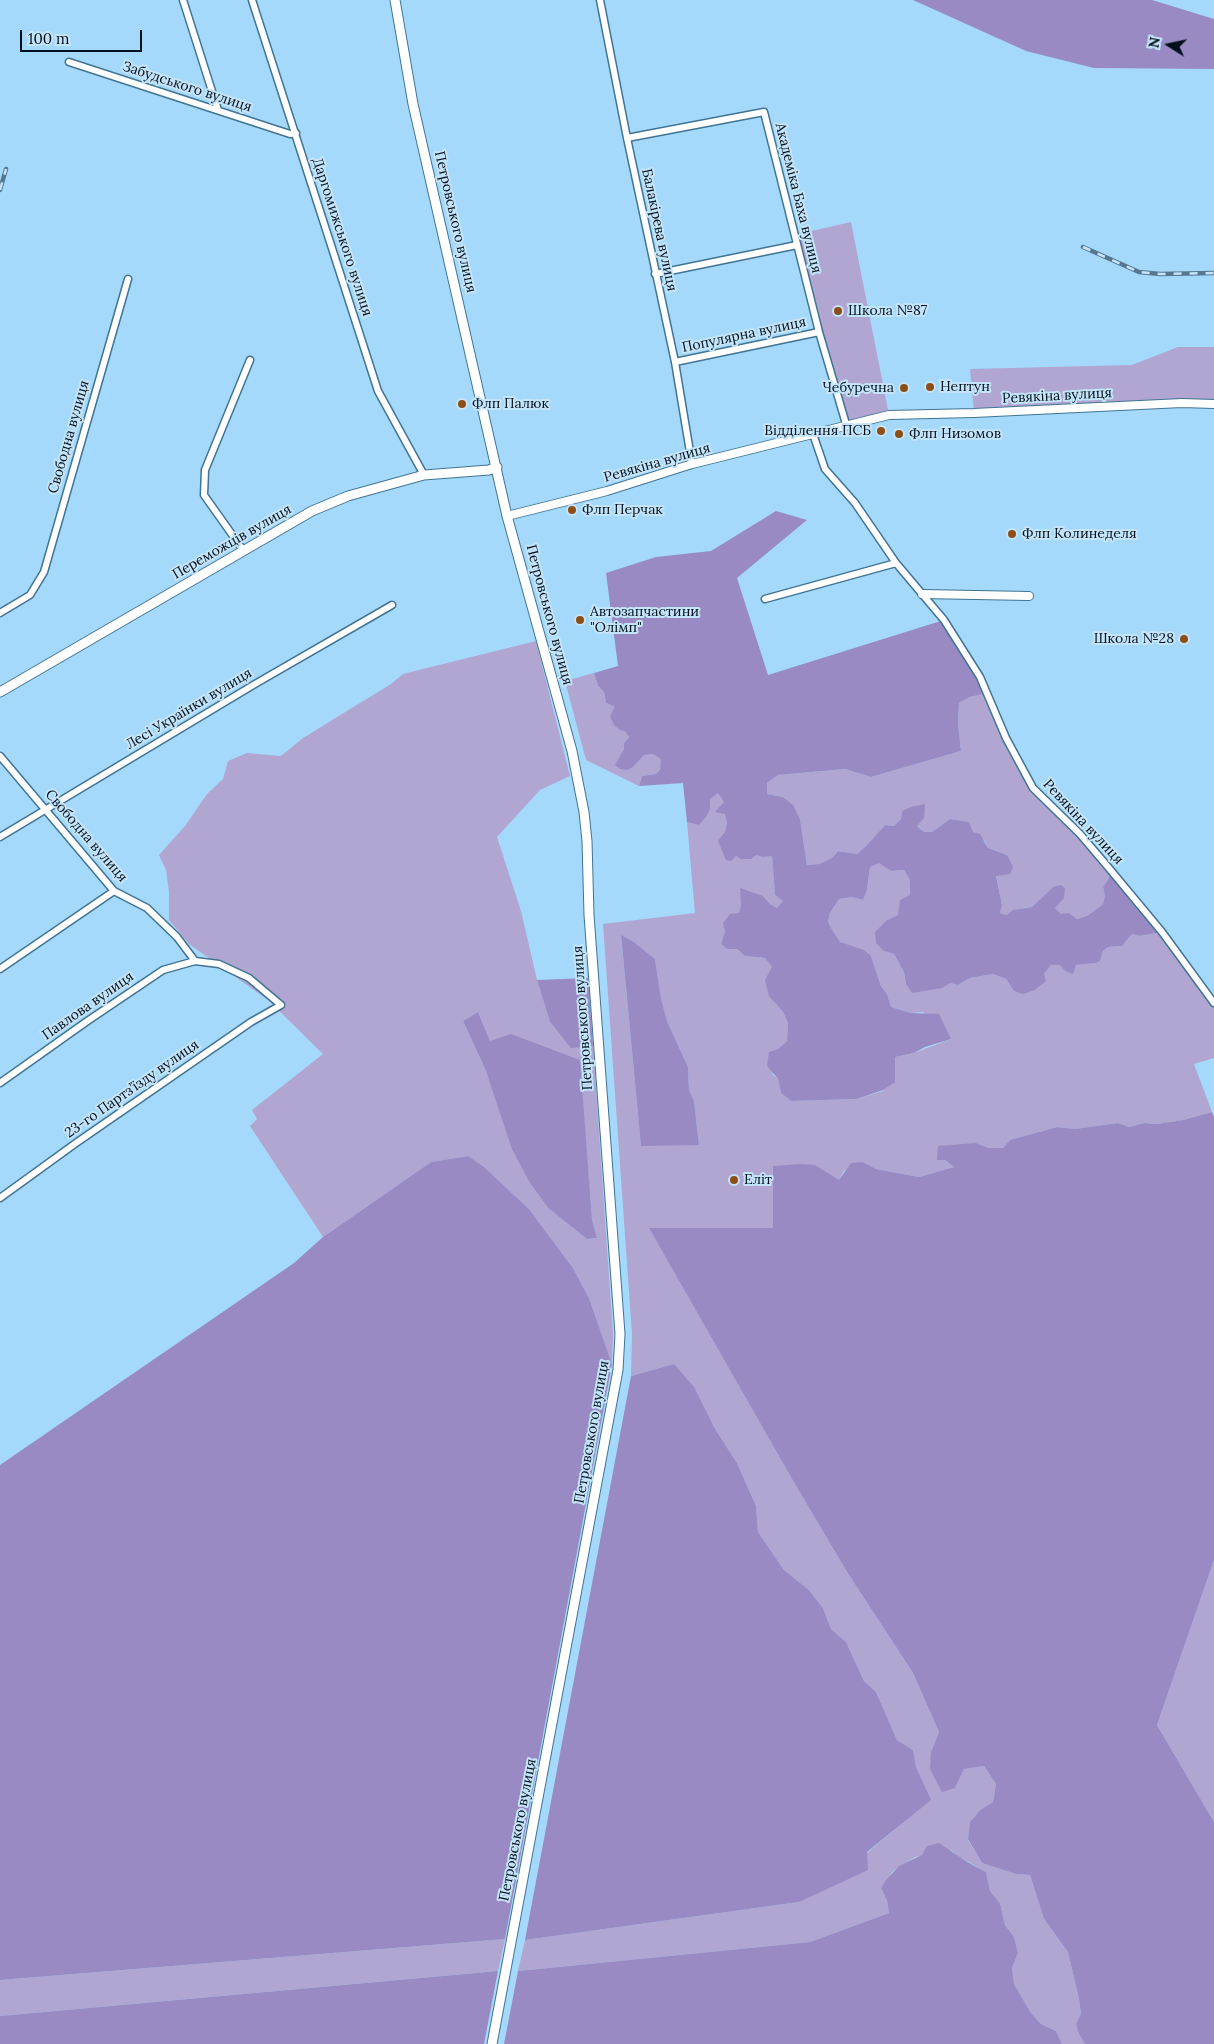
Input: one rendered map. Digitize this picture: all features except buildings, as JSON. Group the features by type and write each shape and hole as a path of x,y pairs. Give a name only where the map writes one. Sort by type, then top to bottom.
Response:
{"main road":[{"name":"Петровського вулиця","path":"395,0 414,104 508,516 572,751 584,812 587,841 589,915 620,1334 618,1370 492,2044"},
{"name":"Переможців вулиця","path":"0,692 312,511 339,500 424,475 489,470 497,467"}],"street":[{"path":"183,0 218,110"},
{"name":"Даргомижського вулиця","path":"252,0 378,391 424,475"},
{"name":"Балакірева вулиця","path":"600,0 626,138 675,362 692,464"},
{"name":"Забудського вулиця","path":"69,62 290,134 296,133"},
{"name":"Академіка Баха вулиця","path":"626,138 764,112 819,332 846,424"},
{"path":"655,274 797,245"},
{"name":"Свободна вулиця","path":"0,613 30,595 44,572 128,279"},
{"name":"Популярна вулиця","path":"675,362 819,332"},
{"path":"243,550 204,495 204,470 250,360"},
{"name":"Ревякіна вулиця","path":"508,516 607,491 692,464 846,424 889,415 1182,403 1214,404"},
{"name":"Ревякіна вулиця","path":"813,434 825,469 855,503 896,563 944,620 980,678 1006,738 1033,788 1080,834 1108,867 1162,932 1214,1003"},
{"path":"764,599 896,563"},
{"path":"922,594 1029,596"},
{"name":"Лесі Українки вулиця","path":"0,837 255,684 392,605"},
{"name":"Свободна вулиця","path":"0,756 114,891 147,908 176,937 195,961"},
{"path":"0,968 114,891"},
{"name":"23-го Партз’їзду вулиця","path":"0,1198 76,1143 243,1028 281,1005 249,978 219,964 195,961"},
{"name":"Павлова вулиця","path":"0,1083 163,970 195,961"}],"shaded area":[{"path":"913,0 1152,0 1214,19 1214,69 1094,68 1026,51"},
{"path":"851,222 889,415 846,424 794,235"},
{"path":"1178,347 1214,347 1214,404 974,413 970,369 1132,365"},
{"path":"776,511 807,520 737,578 768,675 944,620 987,693 970,697 959,703 958,724 961,751 871,777 846,769 778,775 767,783 767,794 783,797 793,805 800,819 807,865 819,864 832,858 838,851 857,854 885,825 894,826 901,819 902,811 925,804 924,818 917,826 924,832 932,832 950,819 969,822 973,832 980,834 988,848 1007,855 1013,867 1010,874 996,876 1002,905 1000,913 1007,915 1013,910 1032,907 1053,887 1061,885 1065,888 1064,898 1055,908 1061,914 1069,913 1077,919 1087,916 1103,904 1105,896 1103,887 1109,878 1108,867 1162,932 1140,936 1132,934 1122,946 1108,947 1103,951 1100,961 1076,965 1073,974 1065,971 1060,965 1051,965 1044,974 1046,981 1035,990 1023,994 1014,991 1006,979 993,974 970,978 958,985 950,983 942,988 912,993 906,984 904,972 894,954 884,951 876,943 875,932 887,920 898,915 900,900 910,895 910,880 904,870 891,871 879,863 870,867 867,890 863,900 852,897 839,899 830,913 828,921 830,926 840,942 864,950 871,956 881,986 887,994 891,1007 911,1013 939,1014 951,1039 925,1047 914,1053 895,1057 895,1082 883,1090 857,1099 791,1101 781,1093 778,1079 767,1066 769,1052 778,1049 787,1041 788,1023 783,1012 769,996 765,980 772,967 765,958 745,956 737,949 727,949 721,944 725,931 723,923 730,914 739,913 741,904 740,888 763,896 770,904 777,908 783,901 775,895 772,856 762,857 756,855 751,859 741,859 736,856 731,861 726,860 718,841 725,832 727,823 725,814 715,812 724,802 718,793 710,799 710,809 699,825 687,822 683,783 639,786 642,776 656,774 660,769 661,759 653,754 644,755 633,767 627,770 620,769 615,765 624,749 624,743 629,737 625,731 620,730 614,725 610,716 615,707 606,703 604,692 598,686 594,673 618,666 606,573 656,557 711,551"},
{"path":"536,641 570,776 540,790 497,837 521,911 537,980 550,1022 571,1047 593,1046 613,1334 612,1364 589,1298 573,1268 529,1209 483,1166 468,1156 431,1162 323,1237 250,1126 257,1119 252,1110 323,1054 268,1000 189,944 169,920 169,892 166,870 159,855 185,826 207,794 223,779 228,761 247,753 281,756 303,738 391,684 403,674","holes":["478,1012 490,1041 586,1145 592,1219 597,1238 587,1239 548,1208 530,1183 486,1071 463,1021"]},
{"path":"594,673 598,686 604,692 606,703 615,707 629,737 624,743 624,749 619,759 633,767 644,755 653,754 662,759 656,774 642,776 639,786 586,760 565,681"},
{"path":"987,693 1033,788 1108,867 1109,878 1103,887 1105,896 1103,904 1087,916 1077,919 1069,913 1061,915 1055,908 1053,887 1032,907 1023,908 1007,915 1000,913 1002,905 996,875 1007,855 988,848 985,841 973,832 968,822 950,819 932,832 924,832 902,811 901,819 894,826 885,825 857,854 838,851 832,858 819,864 807,865 800,819 793,806 783,797 767,794 767,783 778,775 847,769 871,777 961,751 958,724 959,703 970,697"},
{"path":"718,792 724,802 727,822 725,832 736,856 756,855 762,857 772,855 775,895 784,901 777,908 770,904 763,896 741,904 739,913 725,931 721,944 727,949 737,949 745,956 765,958 772,967 775,1003 783,1012 788,1023 787,1041 778,1049 772,1074 778,1079 781,1093 791,1101 857,1099 883,1091 894,1068 895,1057 914,1053 951,1039 923,1012 911,1013 891,1007 887,994 881,986 871,956 840,942 830,926 828,921 830,913 839,899 852,897 863,900 867,890 870,867 880,862 891,871 904,870 910,880 910,896 898,915 887,920 884,951 894,954 904,972 906,984 950,983 958,985 970,978 993,974 1006,979 1014,991 1044,974 1051,965 1060,964 1065,971 1076,965 1096,963 1100,961 1103,951 1108,947 1122,946 1132,934 1140,936 1162,932 1214,1003 1214,1058 1194,1064 1212,1112 1183,1120 1157,1124 1144,1123 1129,1127 1118,1123 1075,1129 1057,1127 1010,1140 1003,1148 989,1148 976,1143 945,1160 954,1167 919,1177 876,1169 863,1162 844,1171 839,1180 831,1176 773,1166 773,1228 650,1229 847,1572 913,1673 939,1732 931,1752 955,1788 964,1769 984,1766 996,1784 993,1802 980,1810 970,1822 968,1840 982,1863 1016,1874 1030,1875 1044,1919 1068,1952 1079,1999 1081,2014 1079,2034 1085,2044 1062,2044 1056,2031 1041,2024 1031,2013 1014,1984 1012,1968 1018,1953 1014,1937 1005,1925 1000,1903 990,1891 986,1872 951,1850 915,1857 893,1871 881,1888 887,1901 889,1913 810,1942 518,1971 525,1940 799,1902 867,1853 930,1800 916,1767 913,1750 897,1740 876,1692 864,1681 846,1642 831,1629 823,1608 809,1590 784,1570 758,1532 756,1506 737,1463 674,1364 631,1376 632,1334 603,924 695,913 687,822 699,825 710,799","holes":["621,936 634,942 655,959 661,1000 667,1021 688,1067 689,1090 694,1101 699,1145 641,1145"]},
{"path":"621,935 634,942 655,959 661,999 667,1021 688,1067 689,1090 694,1101 699,1145 641,1146"},
{"path":"588,978 593,1046 571,1048 550,1022 537,980"},
{"path":"478,1012 490,1041 511,1034 580,1060 592,1219 597,1238 587,1239 548,1208 530,1183 512,1149 486,1071 463,1021"},
{"path":"1212,1112 1214,1117 1214,1560 1157,1725 1214,1822 1214,2044 1085,2044 1076,2024 1081,2014 1068,1952 1044,1919 1030,1875 1016,1874 982,1863 968,1839 970,1822 980,1810 993,1802 996,1784 984,1766 964,1769 955,1788 942,1792 930,1769 931,1752 939,1732 913,1673 847,1572 649,1228 773,1228 773,1166 815,1165 839,1180 851,1163 863,1162 876,1169 919,1177 954,1167 945,1160 937,1160 938,1146 976,1143 989,1148 1003,1148 1010,1140 1057,1127 1075,1129 1118,1123 1129,1127 1144,1123 1157,1124 1183,1120"},
{"path":"468,1156 483,1166 529,1209 573,1268 589,1298 612,1364 505,1939 0,1980 0,1465 294,1263 323,1237 431,1162"},
{"path":"674,1364 694,1387 714,1427 737,1463 756,1506 758,1532 784,1570 809,1590 823,1608 831,1629 846,1642 864,1681 876,1692 897,1740 913,1750 916,1767 931,1800 867,1852 868,1870 799,1902 525,1940 631,1376"},
{"path":"1214,1560 1214,1822 1157,1725"},
{"path":"939,1843 986,1872 990,1891 1000,1903 1005,1925 1014,1937 1018,1953 1012,1968 1014,1984 1031,2013 1041,2024 1056,2031 1062,2044 504,2044 518,1971 810,1942 889,1913 887,1901 881,1888 886,1880 899,1866 922,1855 927,1846"},
{"path":"505,1939 498,1971 0,2016 0,1980"},
{"path":"498,1971 484,2044 0,2044 0,2016"}],"railway":[{"path":"0,190 6,169"},
{"path":"1083,247 1139,272 1160,274 1214,273"}],"place":[{"name":"Школа №87","path":"838,311"},
{"name":"Нептун","path":"930,387"},
{"name":"Чебуречна","path":"904,388"},
{"name":"Флп Палюк","path":"462,404"},
{"name":"Відділення ПСБ","path":"881,431"},
{"name":"Флп Низомов","path":"899,434"},
{"name":"Флп Перчак","path":"572,510"},
{"name":"Флп Колинеделя","path":"1012,534"},
{"name":"Автозапчастини \"Олімп\"","path":"580,620"},
{"name":"Школа №28","path":"1184,639"},
{"name":"Еліт","path":"734,1180"}]}
